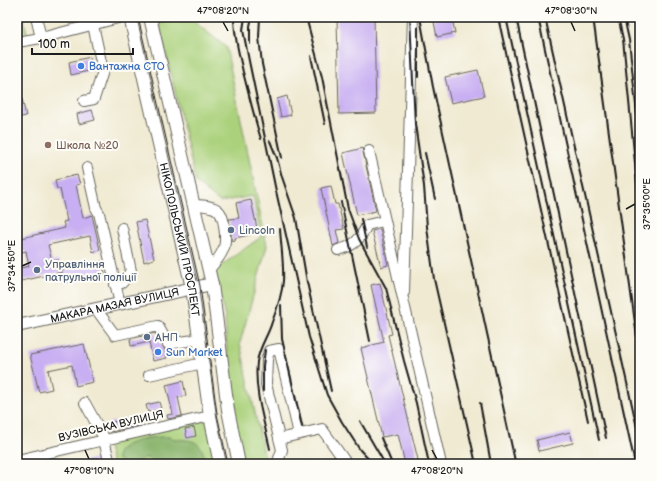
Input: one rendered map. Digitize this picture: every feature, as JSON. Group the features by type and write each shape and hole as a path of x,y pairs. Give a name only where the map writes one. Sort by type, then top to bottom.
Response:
{"main road":[{"name":"НІКОПОЛЬСЬКИЙ ПРОСПЕКТ","path":"130,17 192,288 210,416 220,464"},
{"name":"НІКОПОЛЬСЬКИЙ ПРОСПЕКТ","path":"150,17 212,284 228,410 239,464"},
{"name":"МАКАРА МАЗАЯ ВУЛИЦЯ","path":"17,326 212,284"}],"street":[{"path":"38,17 37,21 41,38"},
{"path":"17,42 41,38 98,21 122,17"},
{"path":"404,306 413,17"},
{"path":"84,101 94,99 103,71 98,21"},
{"path":"369,151 441,464"},
{"path":"87,168 120,304"},
{"path":"194,205 212,207 219,212 224,219 224,248 222,254 209,270"},
{"path":"338,250 350,247 354,244 367,225 384,221"},
{"path":"115,285 122,283 131,271 122,228"},
{"path":"96,309 115,335 158,326 168,344 200,339"},
{"path":"277,464 282,450 266,384 267,359 269,351 278,349 299,434"},
{"path":"149,375 203,363"},
{"path":"85,403 104,440 110,464"},
{"name":"ВУЗІВСЬКА ВУЛИЦЯ","path":"17,460 210,416"},
{"path":"279,439 322,429 347,464"}],"green space":[{"path":"17,17 25,17 24,20 28,37 17,39"},
{"path":"188,17 226,47 267,246 240,343 266,464 241,464 230,411 225,318 215,270 261,237 253,196 220,202 196,183 159,23"},
{"path":"208,419 217,464 205,464 205,460 186,440 154,437 142,439 136,442 120,462 122,464 112,464 107,442"},
{"path":"157,437 170,437 175,439 190,440 197,444 204,455 205,464 156,464 152,460 144,458 136,463 122,464 117,458 119,450 136,441"},
{"path":"140,459 150,459 156,464 132,464"}],"building":[{"path":"337,17 374,17 376,113 339,114"},
{"path":"433,17 452,17 455,33 437,37"},
{"path":"90,57 93,70 71,75 69,62"},
{"path":"478,70 484,96 451,103 445,77"},
{"path":"19,86 26,116 17,118 17,87"},
{"path":"287,96 291,115 281,117 277,99"},
{"path":"92,110 95,120 79,124 77,114"},
{"path":"363,148 376,211 357,215 343,153"},
{"path":"77,175 80,184 76,185 83,218 92,215 100,250 93,252 90,236 48,245 52,261 59,260 61,270 102,261 105,274 64,283 62,272 17,282 17,269 29,266 26,251 17,253 17,239 65,228 63,222 67,221 60,189 57,189 55,180"},
{"path":"331,186 335,204 338,204 344,229 336,230 339,243 333,246 321,188"},
{"path":"251,200 258,233 235,238 235,240 232,241 229,219 239,218 236,203"},
{"path":"145,220 154,259 144,262 136,222"},
{"path":"380,229 388,265 381,267 372,231"},
{"path":"380,283 392,334 388,335 419,464 405,464 398,434 382,437 361,348 384,342 371,285"},
{"path":"155,333 165,350 167,358 153,361 149,342 131,346 130,339"},
{"path":"84,344 93,382 76,386 72,365 48,370 52,389 39,392 30,355"},
{"path":"183,381 186,396 178,397 182,416 168,419 167,415 173,414 166,385"},
{"path":"159,402 161,409 148,412 146,405"},
{"path":"136,417 138,426 110,432 108,423"},
{"path":"194,427 196,436 187,438 185,429"},
{"path":"570,432 573,443 539,451 537,440"},
{"path":"98,458 100,464 81,464 81,462"}],"tram line":[{"path":"138,17 200,286 217,414 228,464"}],"railway":[{"path":"234,17 238,52 261,139"},
{"path":"245,17 243,30 249,61 276,191 309,337 327,395 360,450 373,464"},
{"path":"250,44 250,26 252,17"},
{"path":"260,17 259,37 262,64 282,158"},
{"path":"306,17 322,77 348,209 359,239 386,288 416,403 429,464"},
{"path":"410,17 415,124 424,186 427,227 434,279 476,464"},
{"path":"420,17 433,87 515,461"},
{"path":"498,17 588,421"},
{"path":"506,17 599,440"},
{"path":"516,17 606,438"},
{"path":"538,17 635,464"},
{"path":"545,17 640,441"},
{"path":"593,17 640,359"},
{"path":"618,17 623,39 640,215"},
{"path":"624,17 629,40 640,143"},
{"path":"418,27 418,77"},
{"path":"311,56 325,124"},
{"path":"270,141 296,218 307,282 331,391"},
{"path":"425,153 435,199"},
{"path":"341,202 360,293"},
{"path":"361,219 367,247"},
{"path":"270,449 260,406 256,373 258,357 276,312 283,281 280,229"},
{"path":"359,288 370,341"},
{"path":"281,305 282,339 302,427"},
{"path":"263,391 263,366 265,350"},
{"path":"480,403 491,464"},
{"path":"360,421 385,464"},
{"path":"381,438 392,464"}],"place":[{"name":"Вантажна СТО","path":"81,66"},
{"name":"Школа №20","path":"48,145"},
{"name":"Lincoln","path":"231,230"},
{"name":"Управління патрульної поліції","path":"37,270"},
{"name":"АНП","path":"147,337"},
{"name":"Sun Market","path":"158,352"}]}
